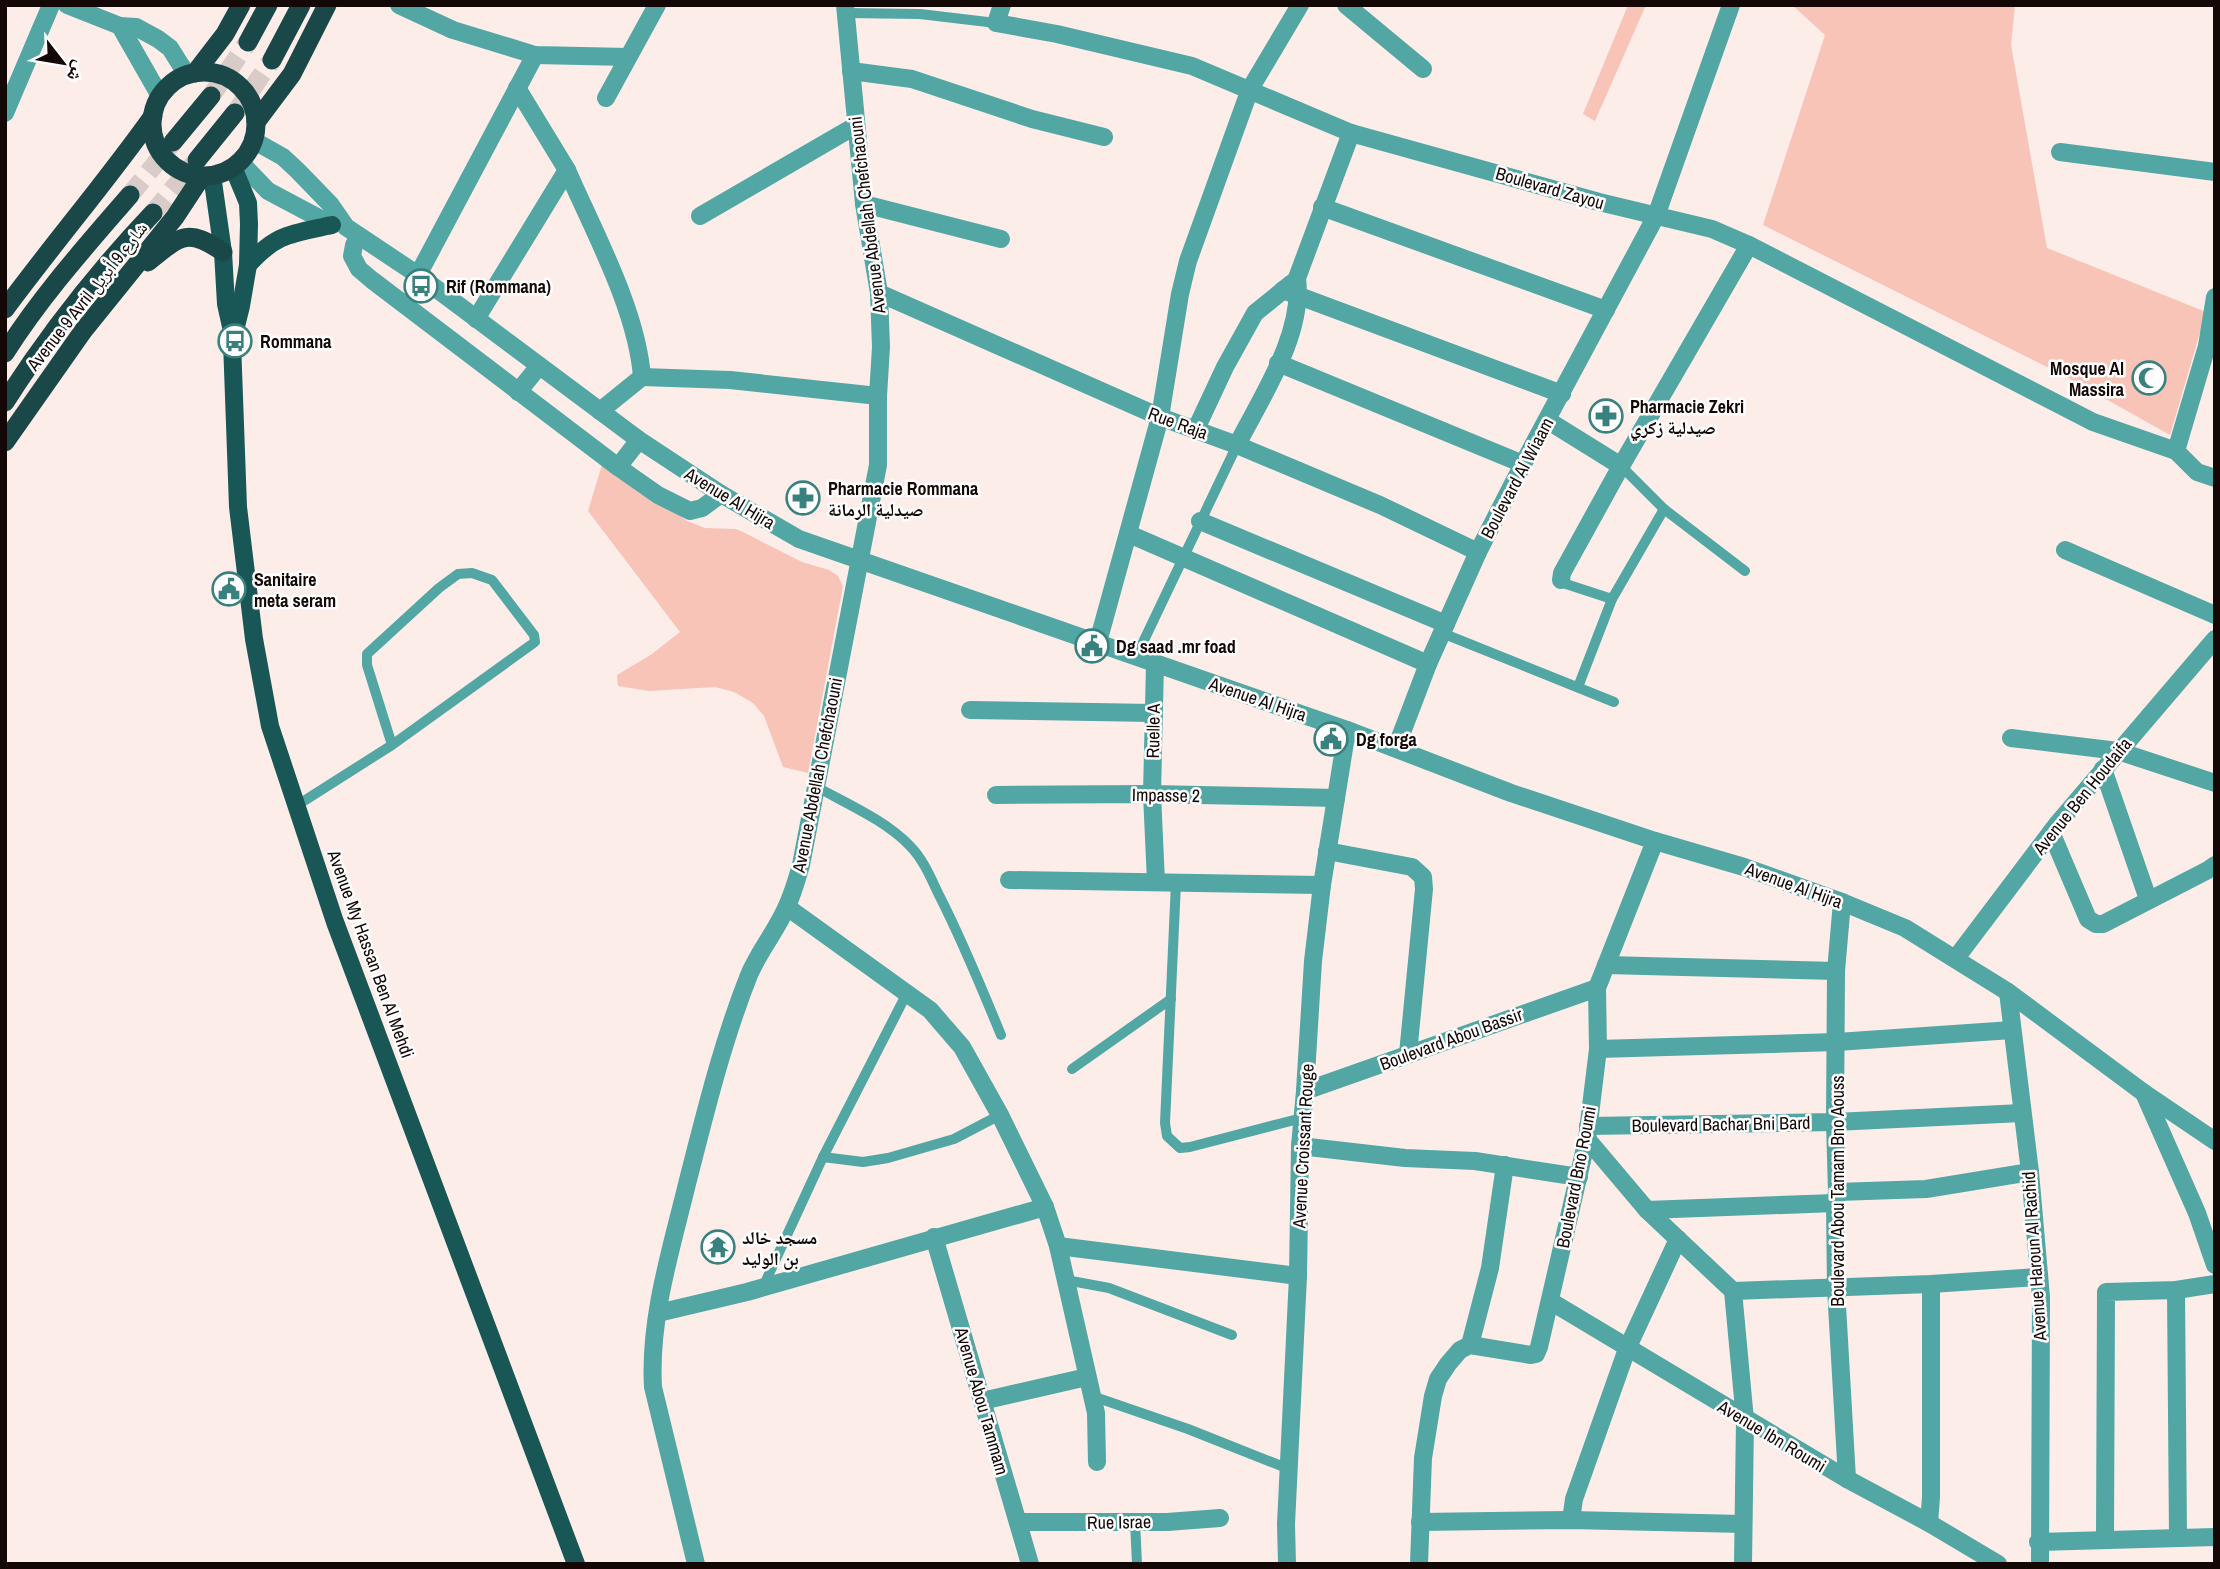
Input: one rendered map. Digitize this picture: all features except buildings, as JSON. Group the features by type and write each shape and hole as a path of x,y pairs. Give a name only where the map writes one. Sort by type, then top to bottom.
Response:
{"highway":[{"path":"5,309 53,244 119,164 153,116 160,96 172,83 191,74 225,34 241,5"},
{"path":"248,42 268,5"},
{"path":"272,60 301,5"},
{"path":"153,116 153,135 165,159 188,174 236,164 254,131 292,74 327,5"},
{"path":"191,74 220,75 241,88 249,98 254,131"},
{"path":"173,142 212,96"},
{"name":"Avenue 9 Avril شارع 9 أبريل","path":"5,442 83,331 175,217 235,113"},
{"name":"Avenue 9 Avril شارع 9 أبريل","path":"5,353 83,248 130,195"},
{"name":"Avenue 9 Avril شارع 9 أبريل","path":"5,402 33,359 93,279 153,212"},
{"path":"123,282 167,247 186,236 207,241 223,252"}],"main road":[{"path":"233,333 248,265 248,202 236,164"},
{"path":"203,170 223,252 226,304 233,333"},
{"path":"248,265 263,248 281,237 346,229"},
{"name":"Avenue My Hassan Ben Al Mehdi","path":"233,333 238,508 254,639 270,726 335,922 576,1564"}],"street":[{"path":"5,113 51,5"},
{"path":"67,5 120,26 136,27 158,39 170,48 191,74"},
{"path":"400,5 453,30 535,55 628,57"},
{"path":"606,98 657,5"},
{"path":"996,23 1002,5"},
{"path":"1098,642 1160,418 1188,261 1250,89 1300,5"},
{"path":"1346,5 1423,69"},
{"name":"Boulevard Al Wiaam","path":"1396,748 1428,664 1478,552 1522,464 1657,216 1731,5"},
{"name":"Avenue Abdellah Chefchaouni","path":"695,1564 653,1387 652,1370 658,1313 676,1229 733,1016 751,971 787,906 801,866 877,476 881,347 879,293 864,204 845,9"},
{"name":"Boulevard Zayou","path":"996,23 1142,52 1192,66 1350,134 1712,229 1749,245 2094,422 2176,451 2197,472 2215,478"},
{"path":"120,26 160,96"},
{"path":"418,275 535,55"},
{"path":"851,71 912,79 1032,118 1104,137"},
{"path":"517,88 567,170 628,312 641,355 642,377"},
{"path":"701,216 855,126"},
{"name":"Avenue Al Hijra","path":"254,131 330,204 346,229"},
{"path":"1237,444 1290,337 1293,288 1350,134"},
{"path":"2060,152 2215,172"},
{"name":"Avenue Al Hijra","path":"236,164 268,191 346,229 418,275 639,440 721,494 799,539 1347,730 1511,793 1655,841 1744,867 1905,928 2008,992 2144,1093 2197,1213 2215,1265"},
{"path":"475,319 567,170"},
{"path":"864,204 1001,239"},
{"path":"1322,207 1606,310"},
{"path":"346,229 354,245 352,256 359,269 618,467 658,495 690,511 702,508 721,494"},
{"path":"1561,580 1562,573 1621,466 1749,245"},
{"path":"1293,288 1562,394"},
{"path":"1196,429 1225,367 1255,313 1293,288"},
{"name":"Rue Raja","path":"879,293 1160,418 1237,444 1380,505 1478,552"},
{"path":"2176,451 2207,346 2215,298"},
{"path":"1278,363 1522,464"},
{"path":"518,393 539,366"},
{"path":"600,411 642,377 730,380 878,396"},
{"path":"1547,420 1621,466"},
{"path":"618,467 639,440"},
{"path":"1200,521 1444,629"},
{"path":"1129,534 1428,664"},
{"path":"2065,550 2215,615"},
{"name":"Avenue Ben Houdaifa","path":"1956,958 2051,832 2215,639"},
{"name":"Ruelle A","path":"1155,664 1152,794 1156,882"},
{"path":"970,710 1154,713"},
{"name":"Avenue Croissant Rouge","path":"1287,1564 1300,1146 1306,1091 1313,961 1327,851 1347,730"},
{"path":"2011,738 2118,751 2215,783"},
{"path":"2103,769 2148,899"},
{"name":"Impasse 2","path":"996,795 1152,794 1336,798"},
{"path":"2051,832 2088,919 2096,924 2103,924 2215,865"},
{"name":"Boulevard Bno Roumi","path":"1470,1345 1536,1354 1587,1133 1598,1049 1597,988 1655,841"},
{"path":"1327,851 1412,867 1423,877 1408,1054"},
{"path":"1009,880 1322,886"},
{"name":"Boulevard Abou Tamam Bno Aouss","path":"1842,902 1836,971 1836,1287 1847,1479"},
{"path":"787,906 930,1010 962,1046 1000,1115 1045,1207 1058,1246 1092,1396 1098,1434 1097,1462"},
{"path":"1606,965 1836,971"},
{"name":"Boulevard Abou Bassir","path":"1306,1091 1597,988"},
{"name":"Avenue Haroun Al Rachid","path":"2008,992 2030,1172 2041,1311 2040,1564"},
{"path":"1598,1049 1837,1042 2012,1030"},
{"path":"2144,1093 2215,1141"},
{"name":"Boulevard Bachar Bni Bard","path":"1587,1133 2022,1113"},
{"path":"1587,1133 1647,1210 1733,1291 1745,1420 1743,1564"},
{"path":"1300,1146 1405,1158 1505,1165 1579,1177"},
{"path":"1419,1564 1423,1458 1433,1396 1438,1379 1448,1364 1460,1350 1470,1345 1490,1268 1505,1165"},
{"path":"1647,1210 1836,1198 1926,1189 2030,1172"},
{"path":"658,1313 763,1287 1045,1207"},
{"name":"Avenue Abou Tammam","path":"934,1237 1030,1564"},
{"path":"1570,1520 1574,1499 1628,1349 1678,1239"},
{"path":"1058,1246 1298,1276"},
{"path":"1733,1291 2039,1277"},
{"path":"1929,1523 1931,1284"},
{"path":"2105,1539 2106,1292 2176,1290 2215,1284"},
{"path":"2176,1290 2178,1537"},
{"name":"Avenue Ibn Roumi","path":"1550,1301 1745,1420 1998,1564"},
{"path":"982,1401 1087,1377"},
{"name":"Rue Israe","path":"1018,1522 1135,1522 1220,1518"},
{"path":"1420,1522 1570,1520 1743,1524"},
{"path":"2038,1542 2215,1537"}],"lane":[{"name":"Boulevard Zayou","path":"845,9 996,23"},
{"path":"1136,657 1237,444"},
{"path":"1621,466 1664,509 1745,571"},
{"path":"1578,687 1612,599 1664,509"},
{"path":"296,807 392,745 535,642 534,635 492,580 472,573 458,574 367,654 392,745"},
{"path":"1561,580 1612,599"},
{"path":"1444,629 1614,702"},
{"path":"815,786 874,820 913,849 961,940 1001,1035"},
{"path":"1176,883 1165,1123 1167,1136 1180,1147 1190,1147 1302,1118"},
{"path":"763,1287 823,1157 907,993"},
{"path":"1072,1069 1171,999"},
{"path":"823,1157 863,1162 888,1158 954,1139 1000,1115"},
{"path":"1066,1280 1109,1288 1232,1335"},
{"path":"1092,1396 1188,1429 1289,1469"},
{"path":"1135,1522 1137,1564"}],"shaded area":[{"path":"1628,5 1646,5 1595,121 1583,114"},
{"path":"1792,5 2015,5 2011,45 2047,248 2206,312 2170,435 2061,374 1763,225 1825,35"},
{"path":"604,458 687,521 705,528 736,529 802,562 829,570 838,576 843,586 808,773 783,767 764,716 753,703 734,692 715,687 649,691 618,686 617,675 652,654 680,632 588,511"}],"tunnel":[{"path":"211,96 248,42"},
{"path":"235,113 272,60"},
{"path":"130,195 173,142"},
{"path":"153,213 197,160"}],"place":[{"name":"Rif (Rommana)","path":"421,286"},
{"name":"Rommana","path":"235,341"},
{"name":"Mosque Al Massira","path":"2149,378"},
{"name":"Pharmacie Zekri صيدلية زكري","path":"1606,416"},
{"name":"Pharmacie Rommana صيدلية الرمانة","path":"803,498"},
{"name":"Sanitaire meta seram","path":"229,589"},
{"name":"Dg saad .mr foad","path":"1092,646"},
{"name":"Dg forga","path":"1331,739"},
{"name":"مسجد خالد بن الوليد","path":"718,1247"}]}
